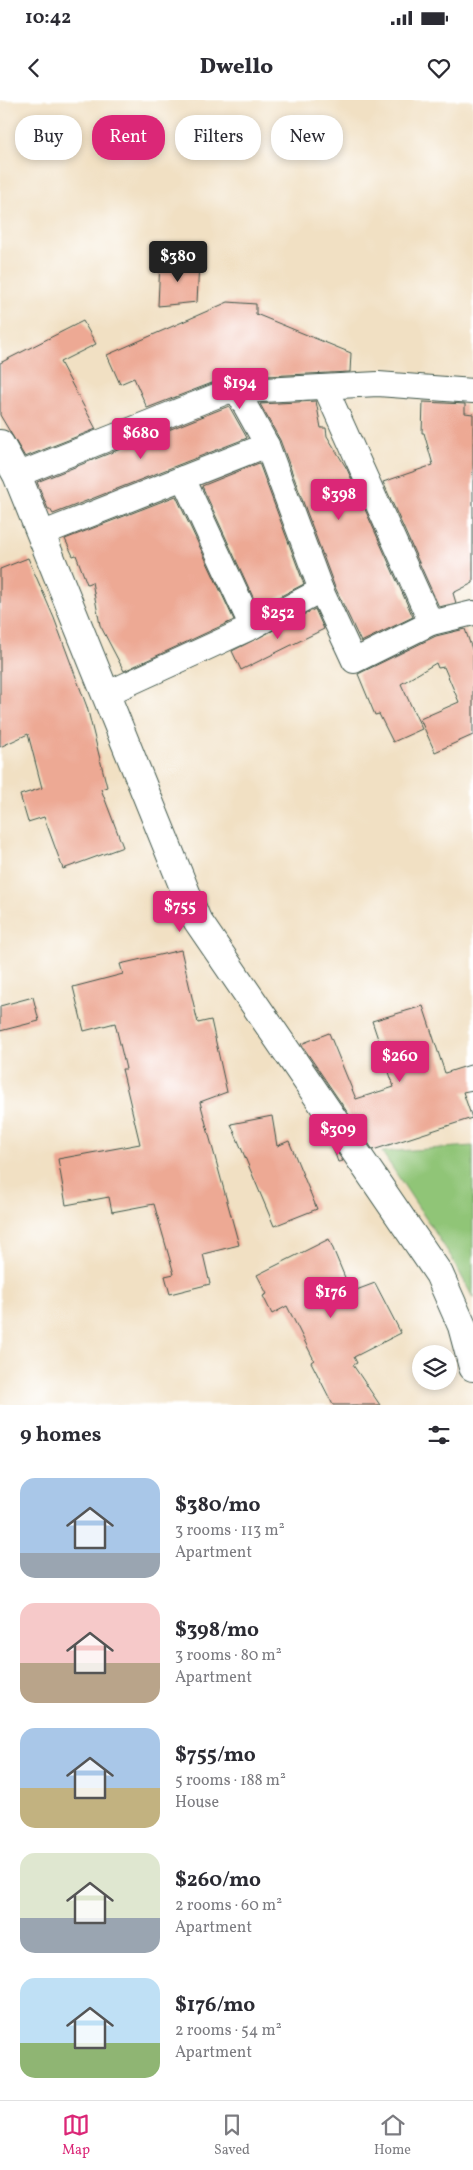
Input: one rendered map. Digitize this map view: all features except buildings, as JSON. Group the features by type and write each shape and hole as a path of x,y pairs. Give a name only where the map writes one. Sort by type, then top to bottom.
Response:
{"street":[{"path":"17,475 226,392 378,384 473,391"},
{"path":"325,387 431,623"},
{"path":"237,391 267,445 321,590 354,661 431,623 473,613"},
{"path":"0,444 17,475 197,920 439,1274 462,1326 473,1367"},
{"path":"41,534 267,445"},
{"path":"184,478 252,627"},
{"path":"106,694 252,627 321,590"}],"green space":[{"path":"473,1146 473,1298 452,1258 382,1152"}]}
